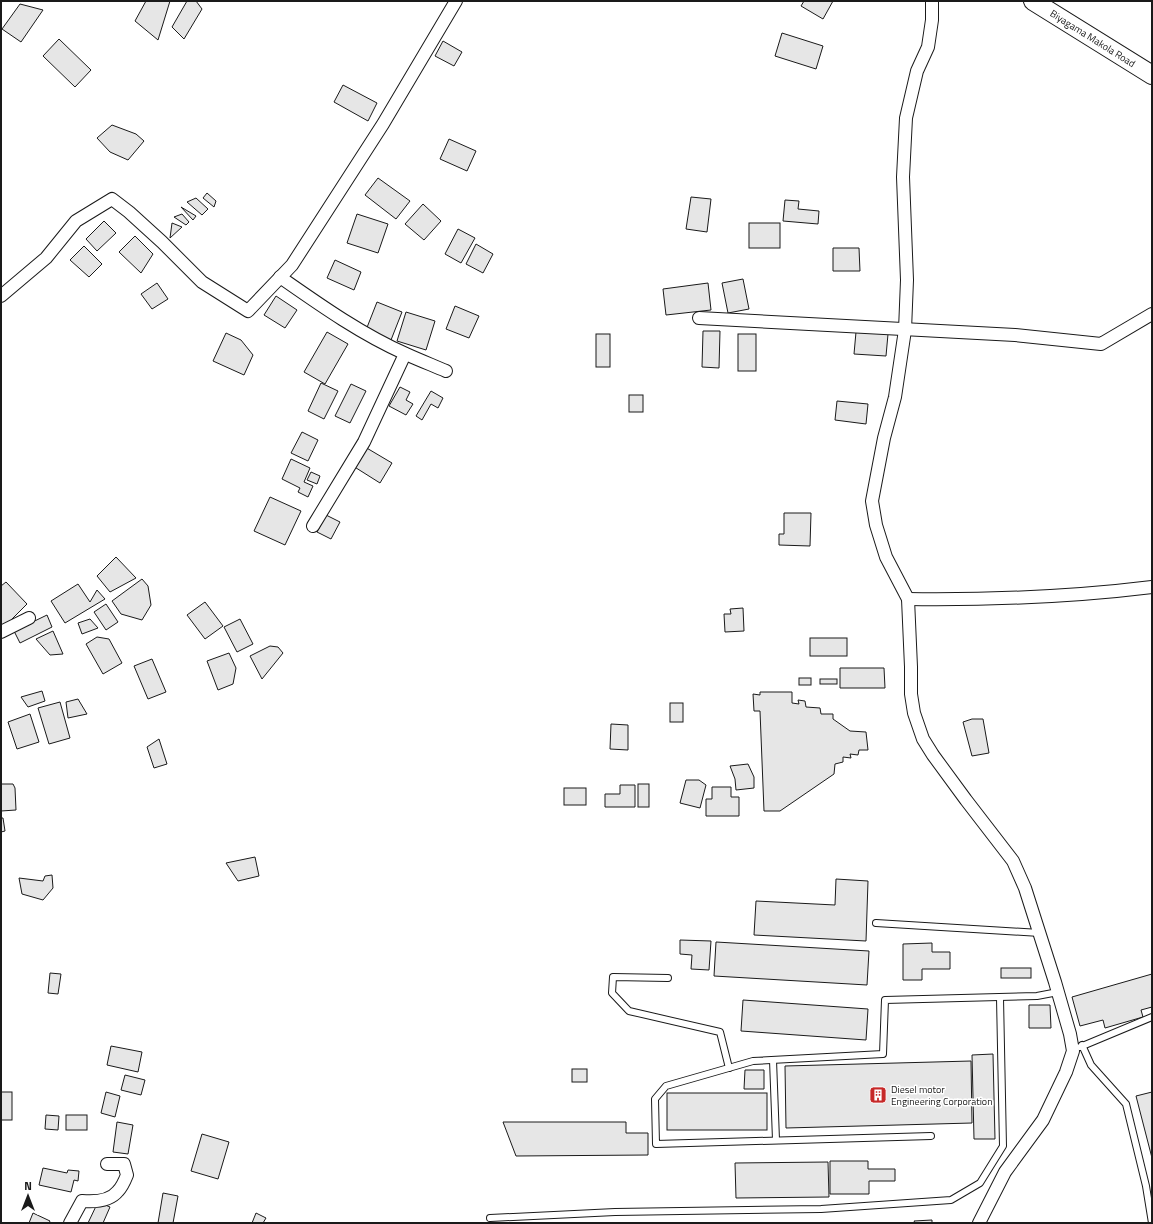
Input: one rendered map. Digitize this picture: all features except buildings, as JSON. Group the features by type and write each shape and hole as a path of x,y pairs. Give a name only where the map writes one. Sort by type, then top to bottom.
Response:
{"main road":[{"name":"Biyagama Makola Road","path":"1033,1 1152,75"}],"street":[{"path":"1,296 46,258 76,221 112,199 129,212 162,242 202,282 248,311 292,265 383,124 456,1"},
{"path":"932,1 932,20 928,47 917,71 906,118 903,177 907,280 905,330 895,397 884,438 872,501 876,525 886,557 908,599 911,694 914,713 923,739 933,755 1013,861 1025,888 1040,933 1070,1034 1078,1048 1043,1120 1005,1172 979,1223"},
{"path":"280,277 334,314 361,330 405,354 446,371"},
{"path":"699,318 1015,335 1101,344 1152,314"},
{"path":"313,526 364,442 405,354"},
{"path":"908,599 1045,597 1152,587"},
{"path":"1,632 29,618"},
{"path":"70,1223 82,1201 94,1202 108,1198 119,1191 127,1174 124,1164 107,1164"}],"lane":[{"path":"876,923 1040,933"},
{"path":"668,978 613,977 612,993 629,1011 720,1032 729,1068"},
{"path":"931,1136 656,1144 655,1099 666,1086 754,1061 883,1054 885,1000 1000,998 1037,996 1058,992"},
{"path":"490,1218 615,1212 821,1208 951,1200 980,1183 1003,1146 1000,998"},
{"path":"1152,1017 1078,1048 1126,1104 1146,1186 1152,1223"},
{"path":"773,1060 776,1140"}],"place":[{"name":"Diesel motor Engineering Corporation","path":"878,1095"}]}
